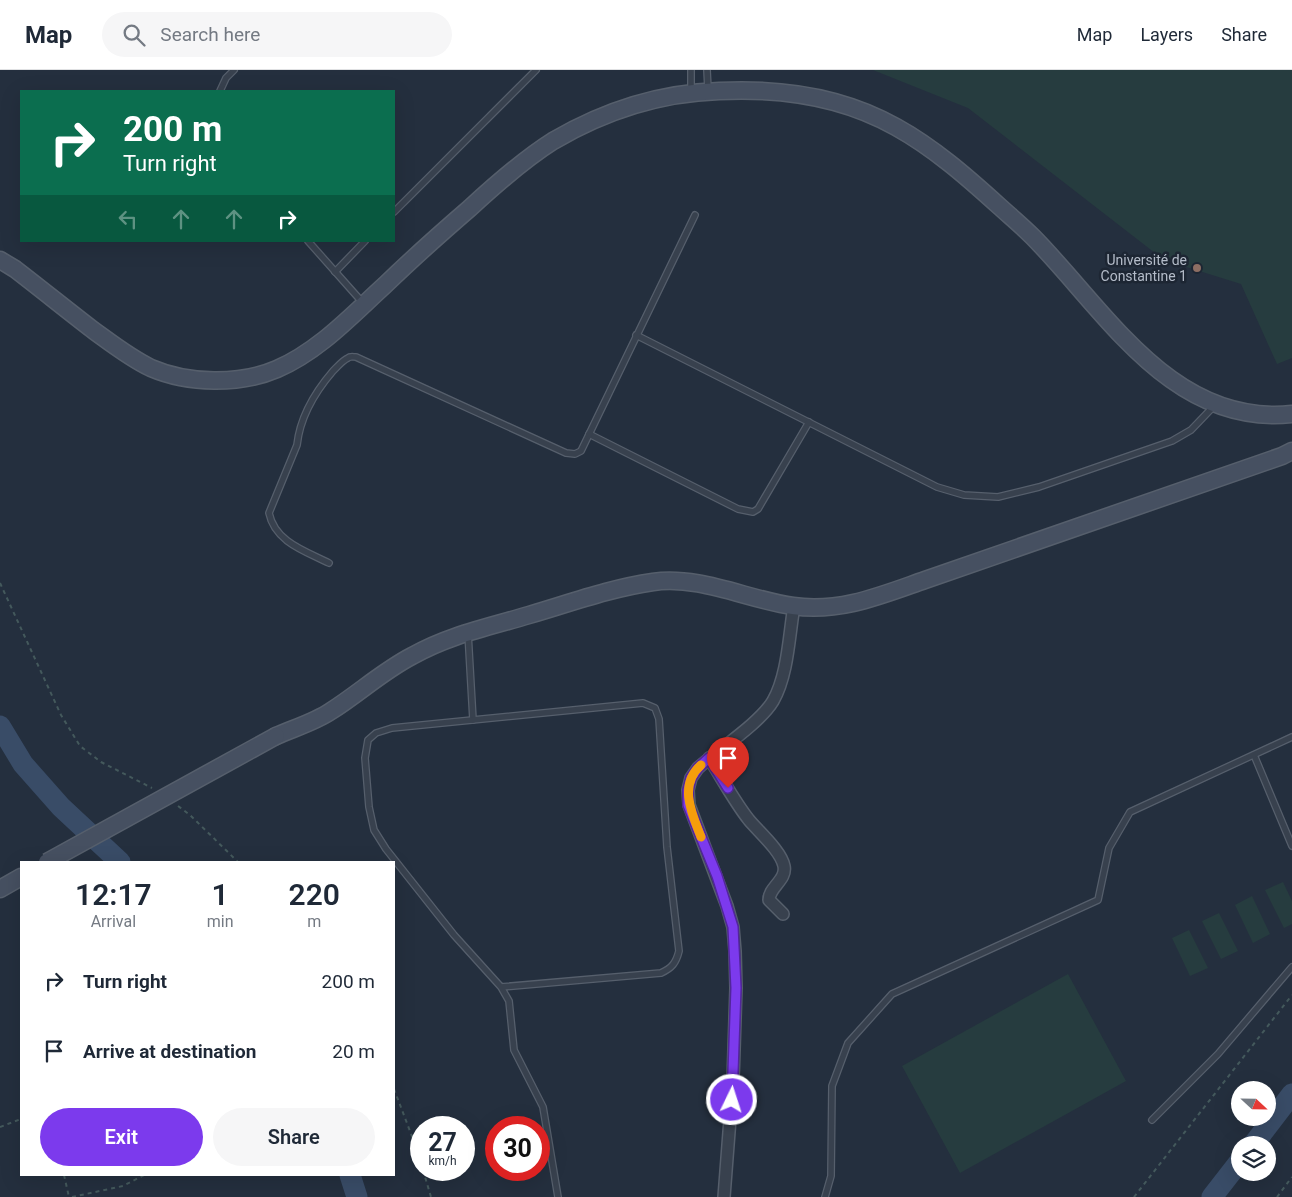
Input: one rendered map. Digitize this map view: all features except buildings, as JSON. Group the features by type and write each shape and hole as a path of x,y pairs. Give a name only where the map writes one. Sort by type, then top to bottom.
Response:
{"main road":[{"path":"0,260 15,269 118,348 150,367 177,376 208,381 240,379 276,370 307,352 340,327 412,259 513,170 552,142 584,124 618,110 653,99 708,91 745,90 793,94 843,104 870,114 896,126 931,149 978,187 1032,236 1100,311 1158,370 1187,391 1216,405 1242,412 1276,415 1292,414"},
{"path":"49,861 276,736 329,713 411,656 468,631 607,592 654,582 678,581 718,588 794,606 844,606 870,599 1273,459 1292,450"},
{"path":"0,888 20,878"}],"street":[{"path":"724,1197 733,1080 736,988 733,927 717,876 688,805 688,790 691,778 698,768 762,715 773,701 786,657 794,606"},
{"path":"709,758 748,818 775,850 784,864 784,872 781,879 769,894 769,900 784,914"}],"lane":[{"path":"220,90 226,78 234,70"},
{"path":"395,211 536,70"},
{"path":"691,70 691,94"},
{"path":"707,70 708,91"},
{"path":"329,564 289,543 277,532 269,512 297,445 302,420 324,382 348,358 356,356 566,453 574,454 581,451 590,434 695,215"},
{"path":"309,242 364,304"},
{"path":"335,272 364,242"},
{"path":"636,336 937,487 964,495 998,497 1040,488 1172,441 1191,430 1216,405"},
{"path":"590,434 738,509 753,512 758,509 809,422"},
{"path":"468,631 473,720"},
{"path":"501,987 661,974 670,969 676,962 679,951 667,847 659,718 655,708 643,704 392,728 376,734 368,740 365,758 369,807 374,830 386,849 454,935 501,987 509,1002 514,1050 543,1107 558,1197"},
{"path":"825,1197 831,1176 832,1086 848,1043 892,994 1098,900 1109,848 1130,812 1292,737"},
{"path":"1254,755 1292,846"},
{"path":"1152,1120 1218,1054 1292,967"}],"path":[{"path":"0,583 61,714 80,746 101,762 148,784 155,790"},
{"path":"176,805 190,815 237,861"},
{"path":"1134,1197 1292,995"},
{"path":"395,1092 410,1131"},
{"path":"0,1127 20,1119"},
{"path":"64,1176 70,1197 123,1186 142,1176"},
{"path":"1277,1197 1292,1178"},
{"path":"426,1181 431,1197"}],"green space":[{"name":"Université de Constantine 1","path":"873,70 1292,70 1292,358 1277,364 1241,284 1164,260 968,108"},
{"path":"1283,882 1292,901 1292,924 1284,928 1265,890"},
{"path":"1252,896 1270,934 1253,943 1235,905"},
{"path":"1219,913 1238,951 1221,959 1202,921"},
{"path":"1189,930 1208,968 1190,976 1172,938"},
{"path":"1068,974 1126,1081 960,1173 902,1066"}],"waterway":[{"path":"0,726 23,764 61,807 119,861"},
{"path":"1260,1136 1292,1094"},
{"path":"1212,1197 1231,1173"},
{"path":"350,1176 357,1197"}],"slow traffic":[{"path":"701,765 691,778 688,790 688,805 701,837"}],"place":[{"name":"Université de Constantine 1","path":"1197,268"}],"route":[{"path":"728,788 709,758 691,778 688,790 688,805 717,876 733,927 736,988 732,1100"}]}
